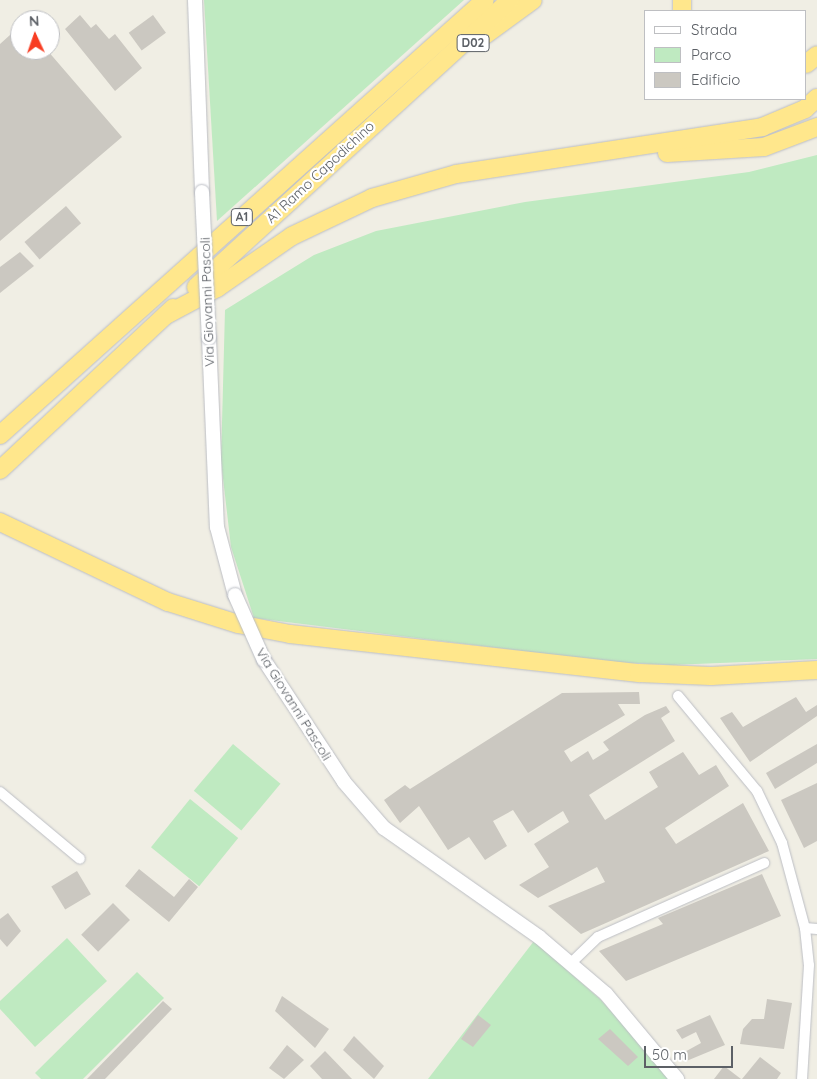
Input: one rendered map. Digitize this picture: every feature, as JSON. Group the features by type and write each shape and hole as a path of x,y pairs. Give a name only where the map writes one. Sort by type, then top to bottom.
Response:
{"highway":[{"name":"A1 Ramo Capodichino","path":"0,435 485,0"},
{"name":"A1 Ramo Capodichino","path":"0,470 413,86 510,0"},
{"name":"D02","path":"413,86 533,0"},
{"path":"807,63 817,55"},
{"path":"166,315 217,288 292,236 372,198 456,174 762,127 805,109 817,98"},
{"path":"596,154 764,147 817,127"},
{"path":"0,522 168,602 238,624 290,634 639,673 711,676 817,670"}],"street":[{"name":"Via Giovanni Pascoli","path":"195,0 217,527 236,595 264,660 344,782 384,828 570,964 606,994 677,1079"},
{"path":"678,696 757,791 782,843 805,928 809,1029 802,1079"},
{"path":"0,792 80,859"},
{"path":"570,964 598,937 764,863"},
{"path":"805,928 817,929"}],"green space":[{"path":"204,0 464,0 217,221"},
{"path":"817,155 817,659 670,665 613,662 254,618 231,547 221,461 225,310 314,255 376,231 525,202 749,172"},
{"path":"233,744 280,784 241,831 194,791"},
{"path":"190,799 238,838 199,886 151,847"},
{"path":"67,938 107,981 35,1047 0,1009 0,1001"},
{"path":"534,941 601,1000 671,1079 428,1079"},
{"path":"137,972 164,998 83,1079 41,1079 35,1073"}],"building":[{"path":"80,15 91,28 96,24 109,39 115,34 142,68 115,91 65,29"},
{"path":"153,15 166,33 142,50 129,33"},
{"path":"10,35 10,60 56,60 122,137 0,241 0,44"},
{"path":"66,206 81,223 40,259 24,242"},
{"path":"20,252 34,266 0,293 0,267"},
{"path":"639,692 640,704 618,704 625,715 564,751 571,762 588,751 593,760 609,750 603,742 645,715 666,706 670,712 661,718 675,741 589,795 605,820 658,787 649,772 683,752 699,775 716,765 729,786 665,828 676,844 743,803 769,851 581,934 548,906 605,882 597,867 538,898 519,885 549,867 534,844 569,822 563,811 528,833 513,810 493,821 507,846 485,860 469,837 448,850 419,806 400,823 384,800 405,785 410,789 562,693"},
{"path":"796,697 806,712 817,705 817,716 750,762 720,718 732,712 743,727"},
{"path":"817,744 817,763 775,789 766,773"},
{"path":"817,783 817,841 804,848 781,800"},
{"path":"139,869 174,897 189,879 198,887 169,922 125,886"},
{"path":"77,871 91,894 65,910 51,886"},
{"path":"762,874 781,916 626,981 599,951 663,924 658,918"},
{"path":"113,903 130,920 98,952 81,935"},
{"path":"8,913 21,931 7,947 0,939 0,919"},
{"path":"282,996 329,1029 315,1048 275,1011"},
{"path":"767,999 792,1003 784,1049 740,1044 743,1029 752,1019 764,1019"},
{"path":"163,1001 172,1009 105,1079 87,1079"},
{"path":"478,1015 491,1025 473,1047 461,1039"},
{"path":"710,1015 725,1045 684,1062 681,1054 701,1043 696,1032 682,1039 676,1030"},
{"path":"610,1029 638,1057 628,1066 598,1039"},
{"path":"354,1036 384,1066 374,1079 343,1050"},
{"path":"287,1045 304,1060 284,1079 269,1068"},
{"path":"325,1051 352,1079 322,1079 310,1066"},
{"path":"760,1057 781,1073 777,1079 742,1079"},
{"path":"724,1066 741,1079 714,1079"}]}
